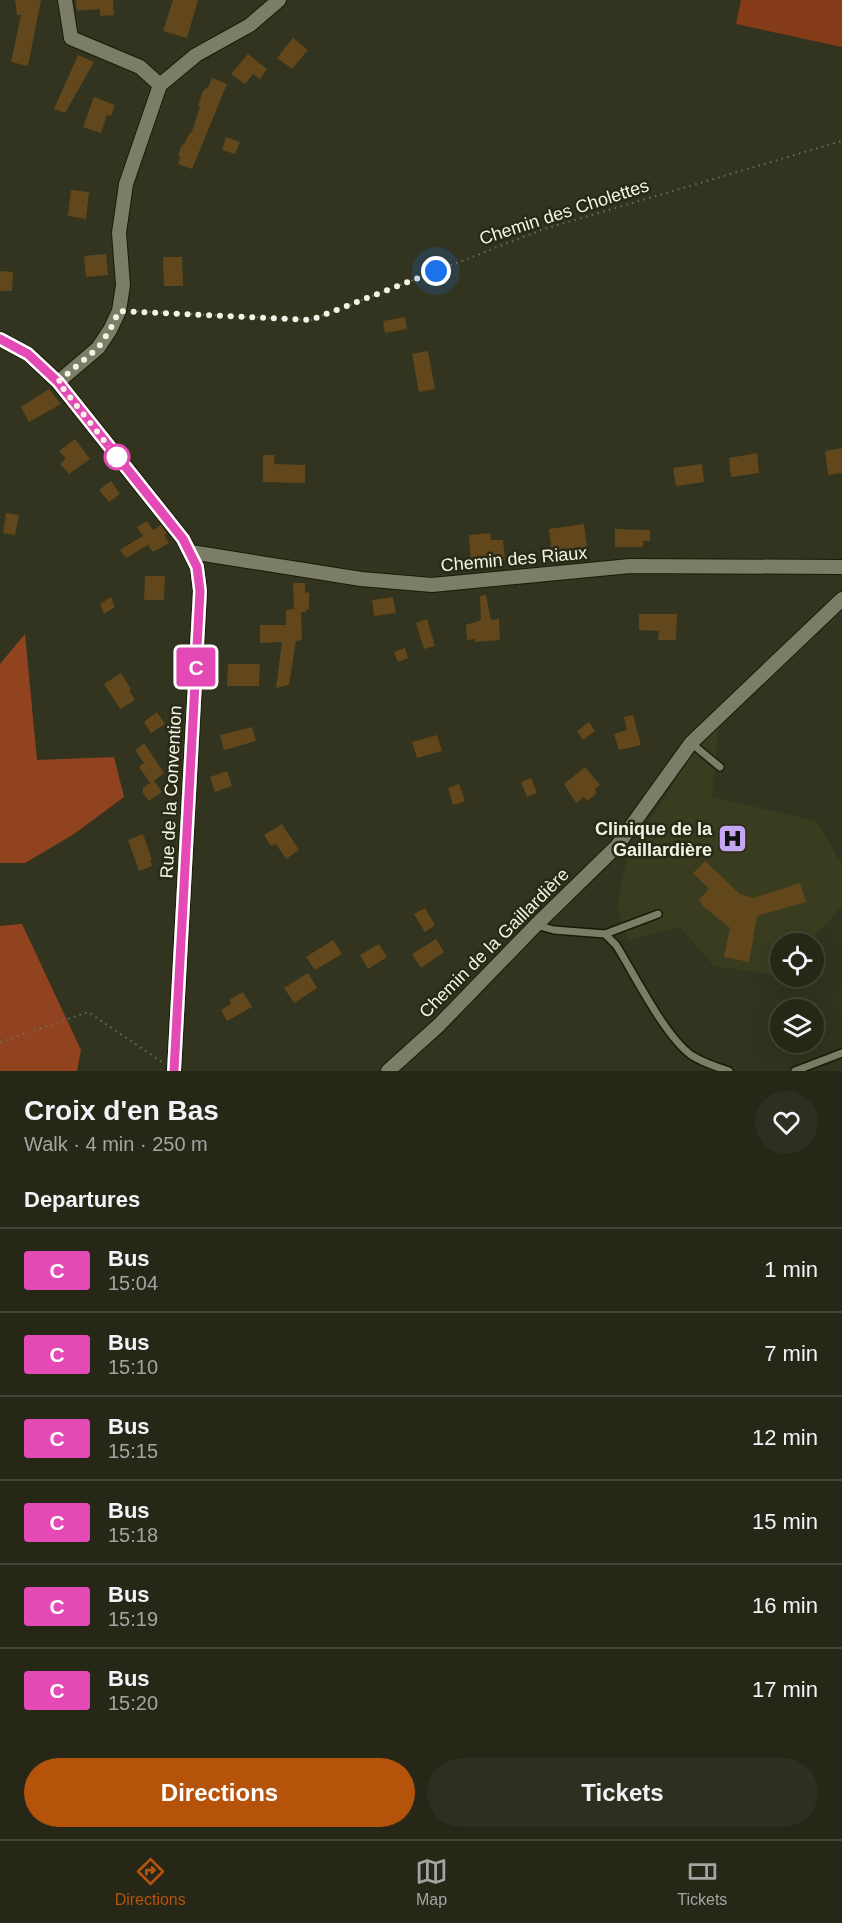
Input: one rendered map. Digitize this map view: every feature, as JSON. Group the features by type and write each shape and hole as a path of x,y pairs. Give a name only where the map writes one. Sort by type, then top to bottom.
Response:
{"street":[{"path":"64,0 71,38 140,67 160,85"},
{"path":"58,382 98,348 119,311 123,285 119,232 126,184 160,85 196,55 250,25 279,0"},
{"name":"Rue de la Convention","path":"0,339 28,354 58,382 183,539 197,567 200,591 174,1071"},
{"name":"Chemin des Riaux","path":"191,552 361,579 432,585 630,566 842,567"},
{"name":"Chemin de la Gaillardière","path":"388,1071 440,1025 536,925 617,846 691,743 842,599"}],"lane":[{"path":"691,743 720,767"},
{"path":"536,925 554,930 604,934 658,914"},
{"path":"604,934 616,945 671,1035 691,1054 729,1071"},
{"path":"795,1071 842,1053"}],"path":[{"name":"Chemin des Cholettes","path":"119,311 311,320 541,230 842,141"},
{"path":"0,1042 88,1012 174,1071"}],"shaded area":[{"path":"741,0 842,0 842,47 736,24"},
{"path":"25,634 37,760 114,757 124,797 74,834 25,863 0,863 0,664"},
{"name":"Clinique de la Gaillardière","path":"719,723 712,797 816,821 842,864 842,906 818,933 770,933 770,974 714,966 680,927 628,940 617,907 627,856 692,755"},
{"path":"22,924 81,1050 77,1071 0,1071 0,926"}],"building":[{"path":"15,0 41,0 28,66 11,62 21,15 17,15"},
{"path":"76,0 113,0 114,15 100,16 100,9 77,11"},
{"path":"173,0 198,0 187,38 163,31"},
{"path":"293,38 308,50 292,69 277,58"},
{"path":"248,54 267,69 260,79 253,74 245,84 231,74"},
{"path":"78,55 94,62 65,113 54,109"},
{"path":"212,78 227,84 192,169 178,164 180,157 178,156 182,144 184,145 192,131 203,91 209,86"},
{"path":"94,97 115,105 111,116 107,115 101,133 83,127"},
{"path":"226,137 240,142 235,154 222,150"},
{"path":"71,190 89,192 86,219 68,216"},
{"path":"106,254 108,275 86,277 84,256"},
{"path":"163,257 182,257 183,286 164,286"},
{"path":"0,271 13,272 12,291 0,291"},
{"path":"405,317 407,329 385,333 383,321"},
{"path":"428,351 435,389 419,392 412,354"},
{"path":"49,389 61,404 29,422 21,407"},
{"path":"75,439 90,459 69,474 60,464 66,458 59,451"},
{"path":"842,448 842,473 828,475 825,451"},
{"path":"757,453 759,473 731,477 729,458"},
{"path":"263,455 275,455 274,464 305,465 305,483 263,482"},
{"path":"702,464 704,482 676,486 673,468"},
{"path":"111,481 120,494 109,502 99,490"},
{"path":"6,513 19,515 15,535 3,533"},
{"path":"147,521 153,530 161,525 167,534 164,535 169,543 153,552 148,545 126,558 120,550 143,536 137,527"},
{"path":"584,524 587,548 552,553 549,529"},
{"path":"615,529 650,530 650,541 643,541 643,547 615,547"},
{"path":"490,533 491,540 503,540 505,560 471,562 469,535"},
{"path":"145,576 165,576 164,600 144,600"},
{"path":"293,583 305,583 305,593 309,592 309,609 301,612 302,640 296,641 289,685 276,688 282,642 260,643 260,625 286,625 286,610 294,609"},
{"path":"486,595 491,620 499,619 500,640 475,642 475,639 467,640 466,625 481,620 480,596"},
{"path":"111,597 115,607 104,614 100,604"},
{"path":"393,597 396,613 374,616 372,600"},
{"path":"639,614 677,614 676,640 658,640 659,631 639,630"},
{"path":"427,619 435,646 424,649 416,623"},
{"path":"405,648 408,658 398,662 394,652"},
{"path":"228,664 260,664 259,686 227,686"},
{"path":"121,673 135,700 120,709 104,684"},
{"path":"157,712 165,724 151,733 144,722"},
{"path":"633,715 641,745 619,750 614,734 627,730 624,717"},
{"path":"589,722 595,731 583,740 577,731"},
{"path":"252,727 256,741 224,750 220,735"},
{"path":"437,735 442,751 417,758 412,742"},
{"path":"144,743 164,773 154,781 162,792 149,801 143,793 143,788 150,783 139,767 144,763 135,750"},
{"path":"585,767 600,785 595,789 596,794 587,801 584,797 576,803 564,784"},
{"path":"227,771 232,786 215,792 210,777"},
{"path":"531,778 537,793 527,797 521,782"},
{"path":"459,784 465,801 453,805 448,788"},
{"path":"282,824 299,850 286,859 276,844 271,846 264,835"},
{"path":"143,834 152,866 139,871 128,840"},
{"path":"705,861 740,894 753,898 800,883 806,902 757,916 749,962 724,957 730,928 704,907 699,900 709,889 693,873"},
{"path":"425,908 435,925 425,932 414,914"},
{"path":"436,939 444,952 421,968 412,954"},
{"path":"333,940 342,954 315,970 306,957"},
{"path":"379,944 387,957 368,969 360,955"},
{"path":"308,973 317,988 294,1003 284,988"},
{"path":"243,992 252,1007 227,1021 221,1010 231,1004 229,1000"}],"bus line":[{"name":"C","path":"0,339 28,354 58,382 183,539 197,567 200,591 174,1071"}],"place":[{"name":"Clinique de la Gaillardière","path":"733,839"}],"route":[{"path":"117,457 58,382 98,348 119,311 311,320 436,271"}]}
